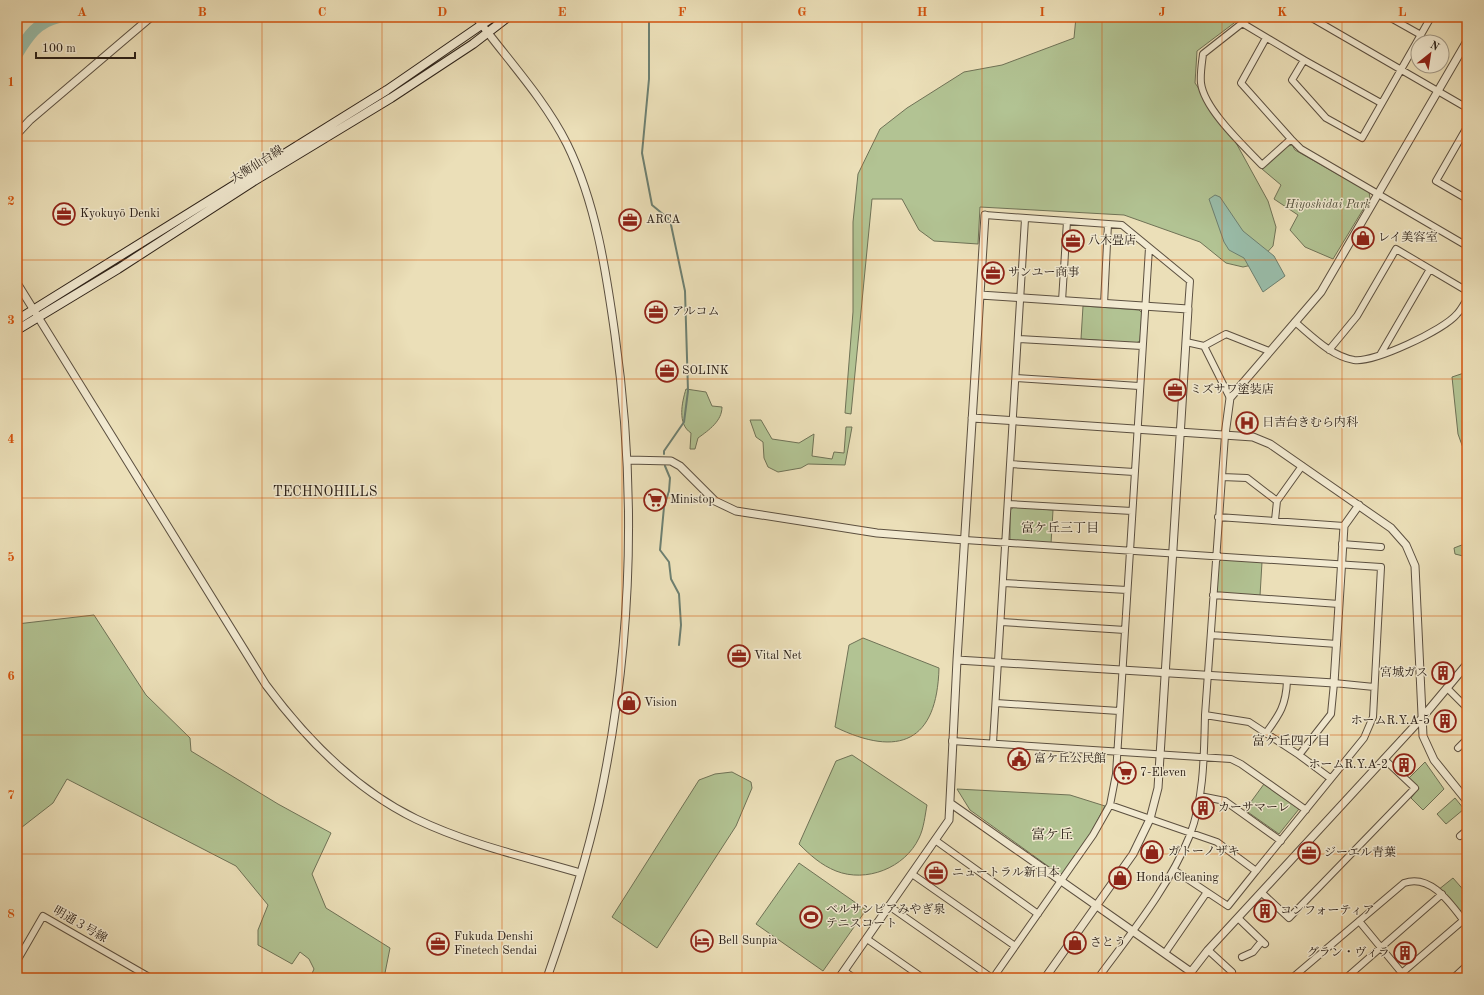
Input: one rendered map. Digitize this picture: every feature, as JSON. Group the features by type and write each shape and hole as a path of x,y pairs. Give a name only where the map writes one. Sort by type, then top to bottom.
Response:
{"main road":[{"name":"大衡仙台線","path":"17,320 381,94 493,17"},
{"name":"大衡仙台線","path":"17,330 118,269 254,181 391,98 488,33 508,17"}],"street":[{"path":"17,134 30,120 151,17"},
{"path":"476,17 560,132 586,193 610,300 621,375 628,460 627,594 622,661 608,754 598,805 580,873 547,978"},
{"path":"1250,17 1203,54 1201,83 1209,102 1224,125 1262,165 1291,139"},
{"path":"1310,17 1467,108"},
{"path":"1390,17 1419,34"},
{"path":"1422,34 1431,17"},
{"path":"1242,23 1381,104"},
{"path":"1266,38 1241,83 1291,139 1301,149 1467,246"},
{"path":"1098,978 1174,870 1190,834 1200,796 1212,635 1218,517 1225,435 1230,398 1320,292 1467,41"},
{"path":"1304,60 1292,80 1326,118 1362,138 1410,53"},
{"path":"1467,127 1436,181 1467,199"},
{"path":"839,978 948,820 985,215 1122,225 1148,248 1190,281 1158,788 1150,819 1133,854 1045,978"},
{"path":"993,743 1019,339 1025,218"},
{"path":"1062,301 1068,221"},
{"path":"1104,304 1108,224"},
{"path":"889,906 992,978 1093,836 1110,805 1116,774 1118,751 1119,711 1148,248"},
{"path":"1329,350 1357,316 1396,249 1467,291"},
{"path":"1380,355 1430,269"},
{"path":"17,283 266,684 304,733 354,779 414,818 467,840 580,873"},
{"path":"980,295 1188,310"},
{"path":"1295,322 1329,350 1354,360 1364,360 1417,340 1456,315 1467,299"},
{"path":"1186,342 1204,346 1226,334 1269,351"},
{"path":"1019,339 1142,346"},
{"path":"1204,346 1230,398"},
{"path":"1016,378 1139,386"},
{"path":"972,418 1246,436 1259,439 1270,444 1398,534 1413,558 1418,592 1421,719 1423,736 1431,756 1467,801"},
{"path":"628,460 671,461 680,466 715,501 736,511 877,532 1005,544 1381,567 1373,717 1364,738 1330,778 1228,906 1174,870"},
{"path":"1010,464 1134,472"},
{"path":"1276,520 1277,501 1302,466"},
{"path":"1222,477 1247,478 1277,501"},
{"path":"1008,504 1132,511"},
{"path":"1299,755 1331,714 1344,526 1358,505"},
{"path":"1218,517 1344,526"},
{"path":"1342,544 1381,547"},
{"path":"1003,583 1127,590"},
{"path":"1213,596 1339,604"},
{"path":"1001,622 1125,630"},
{"path":"1212,635 1337,644"},
{"path":"957,660 1122,672 1208,675 1287,682 1334,683 1374,687"},
{"path":"950,802 1165,953 1190,975 1208,950 1421,719 1467,664"},
{"path":"1266,733 1281,712 1286,699 1287,682"},
{"path":"1447,688 1467,708"},
{"path":"996,703 1119,711"},
{"path":"1205,715 1249,722 1299,755 1330,778"},
{"path":"1458,748 1467,739"},
{"path":"952,741 1204,756 1231,759 1241,764 1306,810"},
{"path":"1262,893 1289,918 1415,788 1384,759"},
{"path":"1200,796 1225,801 1281,841"},
{"path":"1110,805 1190,834 1217,842 1256,871"},
{"path":"1460,836 1467,830"},
{"path":"935,840 1038,914"},
{"path":"912,874 1015,946"},
{"path":"1292,978 1299,976 1359,921 1404,883 1412,880 1427,884 1442,894 1466,920 1404,975 1396,978"},
{"path":"1165,953 1207,892"},
{"path":"1346,978 1442,894"},
{"name":"明通３号線","path":"17,961 43,916 151,978"},
{"path":"1238,918 1264,943 1253,952 1242,957"},
{"path":"1359,921 1404,975"},
{"path":"867,939 923,978"},
{"path":"1208,950 1232,972"},
{"path":"1454,978 1467,966"},
{"path":"844,971 854,978"}],"green space":[{"path":"1076,17 1242,17 1197,51 1195,83 1235,141 1268,201 1276,227 1273,246 1261,259 1252,265 1243,267 1226,263 1200,242 1124,215 980,207 978,244 934,241 919,230 902,199 872,199 851,414 845,413 853,312 853,222 858,174 880,129 907,108 964,72 1002,65 1074,38"},
{"name":"Hiyoshidai Park","path":"1292,145 1295,150 1369,192 1370,198 1333,259 1305,247 1290,230 1298,215 1274,199 1281,185 1262,169 1288,146"},
{"path":"1083,306 1139,310 1142,313 1140,341 1136,343 1081,339"},
{"path":"1467,372 1467,459 1458,434 1452,377"},
{"path":"686,389 706,392 712,406 722,407 720,417 698,438 695,449 690,449 691,433 687,429 682,419 682,406"},
{"path":"750,420 761,420 772,439 799,443 814,434 812,456 832,459 834,452 844,453 846,427 852,427 845,465 808,464 801,468 778,472 768,467 764,458 763,442 756,437"},
{"path":"1014,507 1053,510 1051,544 1010,540 1010,510"},
{"path":"1467,543 1467,557 1455,554 1454,548"},
{"path":"1223,559 1262,562 1260,596 1219,594 1216,590 1218,562"},
{"path":"94,615 146,695 190,738 191,751 278,804 331,833 312,874 326,908 390,948 384,978 310,978 314,969 309,959 300,952 292,964 258,945 258,930 268,905 236,866 67,779 53,803 17,831 17,624"},
{"path":"863,638 939,668 937,693 931,713 922,727 910,737 896,741 878,741 858,736 835,727 849,645"},
{"path":"852,755 927,805 922,830 913,849 894,865 872,874 848,874 836,871 825,866 799,844 836,761"},
{"path":"1425,762 1444,789 1423,810 1411,798 1419,788 1409,778"},
{"path":"732,772 751,782 752,788 736,826 657,948 612,917 699,780 715,774"},
{"path":"1264,784 1299,809 1279,834 1245,810"},
{"path":"957,789 1070,795 1105,806 1091,833 1064,873 1059,874 970,810"},
{"path":"1455,798 1464,809 1446,824 1437,814"},
{"name":"ベルサンピアみやぎ泉 テニスコート","path":"799,863 866,910 823,971 756,924"},
{"path":"1453,878 1467,894 1467,917 1463,920 1438,890"}],"shaded area":[{"path":"1215,195 1220,197 1243,231 1274,256 1285,276 1263,292 1244,258 1229,250 1224,242 1209,199"}],"waterway":[{"path":"17,54 25,41 39,26 51,19 59,17"},
{"path":"649,17 649,79 642,153 652,205 670,220 685,291 688,391 684,422 664,451 664,454"},
{"path":"665,466 670,478 669,491 664,507 660,550 669,562 671,579 679,594 681,625 679,645"}],"place":[{"name":"Kyokuyō Denki","path":"64,214"},
{"name":"ARCA","path":"630,220"},
{"name":"レイ美容室","path":"1363,238"},
{"name":"八木畳店","path":"1073,241"},
{"name":"サンユー商事","path":"993,273"},
{"name":"アルコム","path":"656,312"},
{"name":"SOLINK","path":"667,371"},
{"name":"ミズサワ塗装店","path":"1175,390"},
{"name":"日吉台きむら内科","path":"1247,423"},
{"name":"Ministop","path":"655,500"},
{"name":"Vital Net","path":"739,656"},
{"name":"宮城ガス","path":"1443,673"},
{"name":"Vision","path":"629,703"},
{"name":"ホームR.Y.A-5","path":"1445,721"},
{"name":"富ケ丘公民館","path":"1019,759"},
{"name":"ホームR.Y.A-2","path":"1404,765"},
{"name":"7-Eleven","path":"1125,773"},
{"name":"カーサマーレ","path":"1203,808"},
{"name":"ガトーノザキ","path":"1152,852"},
{"name":"ジーエル青葉","path":"1309,853"},
{"name":"ニュートラル新日本","path":"936,873"},
{"name":"Honda Cleaning","path":"1120,878"},
{"name":"コンフォーティア","path":"1265,911"},
{"name":"ベルサンピアみやぎ泉 テニスコート","path":"811,917"},
{"name":"Bell Sunpia","path":"702,941"},
{"name":"さとう","path":"1075,943"},
{"name":"Fukuda Denshi Finetech Sendai","path":"438,944"},
{"name":"グラン・ヴィラ","path":"1405,953"}],"district":[{"name":"TECHNOHILLS","path":"325,492"},
{"name":"富ケ丘三丁目","path":"1060,528"},
{"name":"富ケ丘四丁目","path":"1291,741"},
{"name":"富ケ丘","path":"1052,835"}]}
